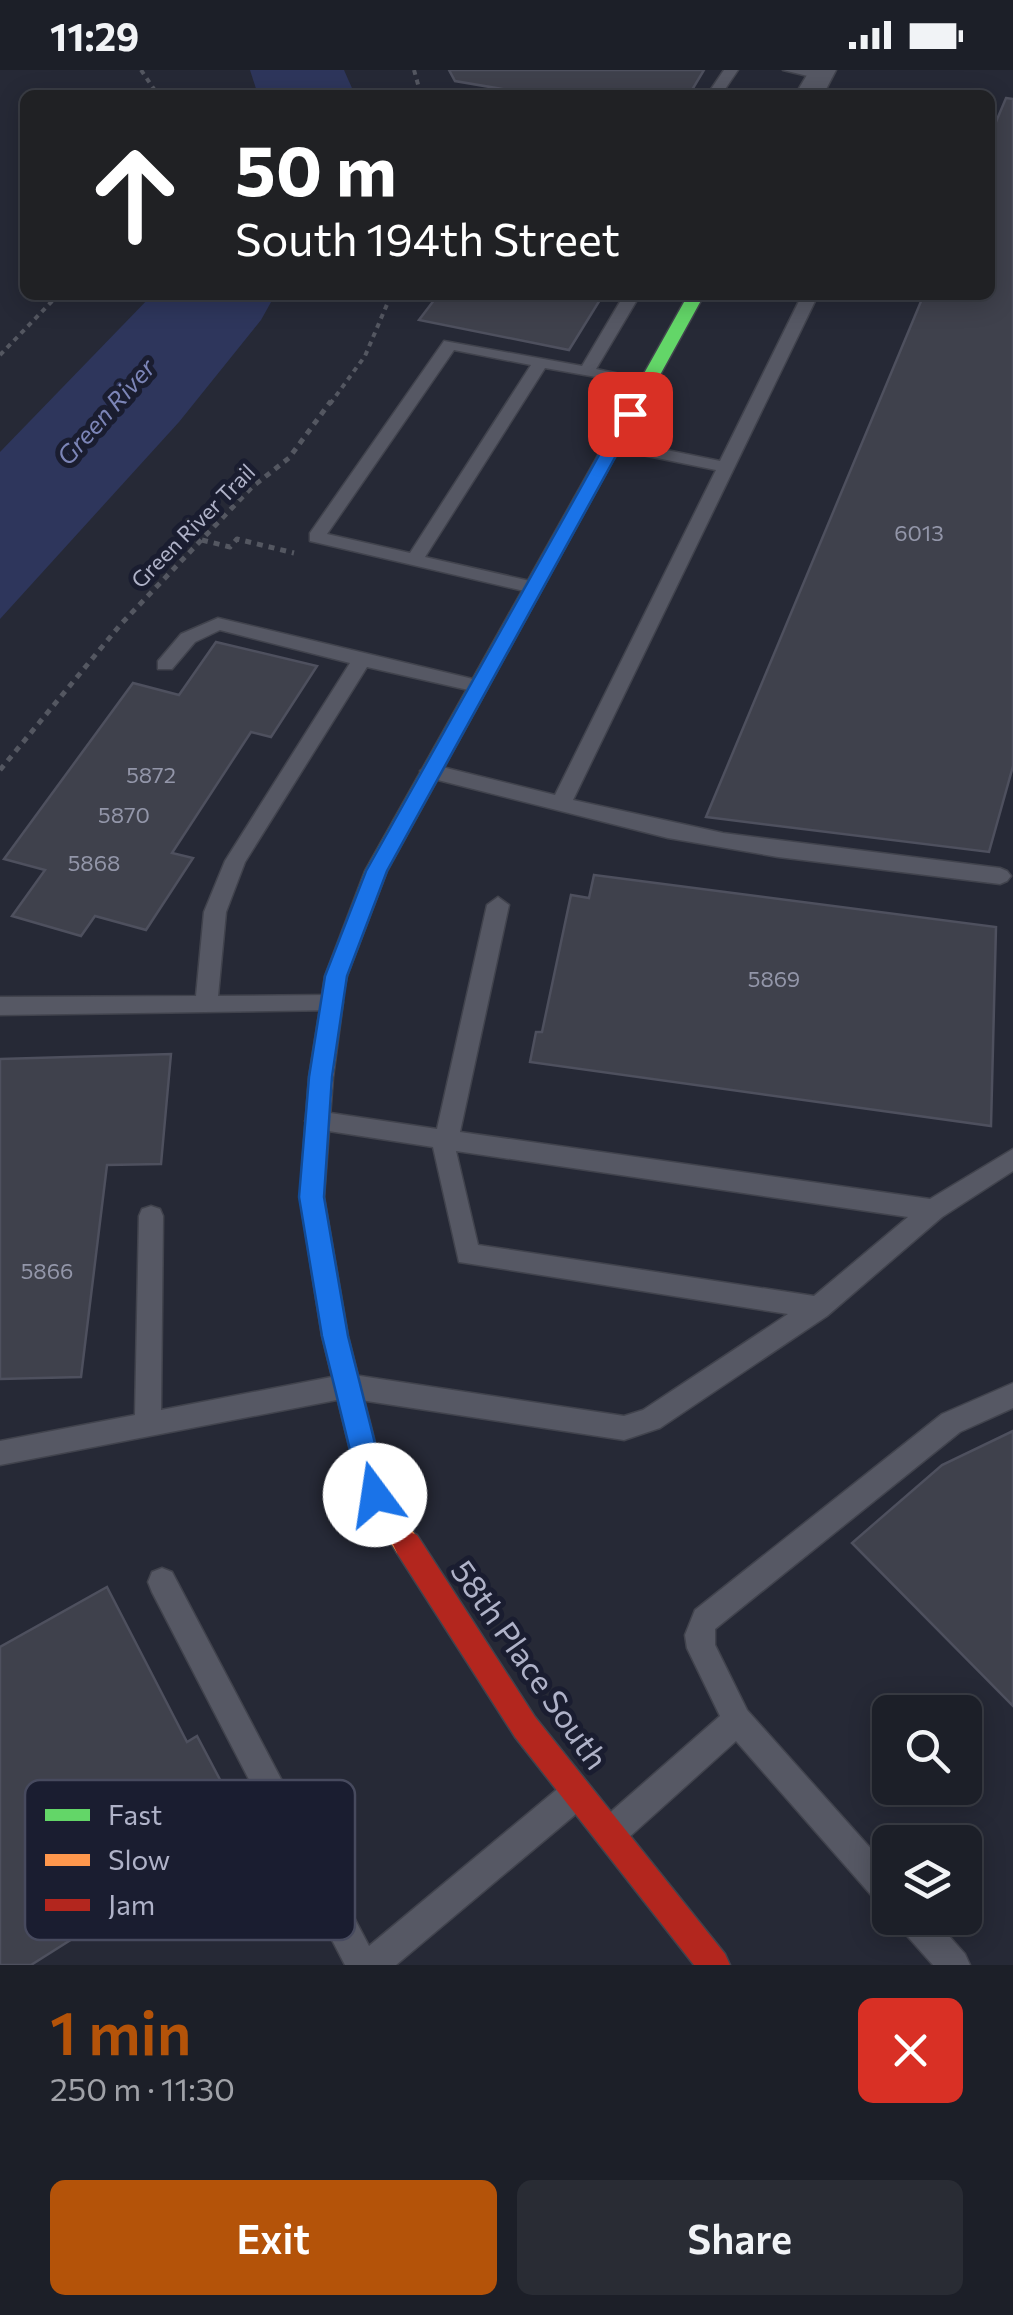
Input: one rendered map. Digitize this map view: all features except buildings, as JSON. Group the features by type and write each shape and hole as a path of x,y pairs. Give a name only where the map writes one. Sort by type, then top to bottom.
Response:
{"street":[{"name":"58th Place South","path":"693,300 376,871 336,976 312,1197 335,1336 375,1495 525,1726 714,1965"}],"lane":[{"path":"790,70 817,80"},
{"path":"586,372 629,300"},
{"path":"561,804 808,300"},
{"path":"533,587 316,537 450,344 647,384"},
{"path":"414,560 540,362"},
{"path":"614,444 726,467"},
{"path":"166,665 188,638 218,624 477,686"},
{"path":"206,1004 215,912 234,861 362,660"},
{"path":"430,771 611,820 1000,876"},
{"path":"498,905 444,1155 468,1254 818,1308"},
{"path":"0,1006 332,1004"},
{"path":"318,1121 932,1210"},
{"path":"0,1453 347,1386 624,1428 652,1420 818,1308 932,1210 1013,1159"},
{"path":"148,1424 152,1216"},
{"path":"872,1873 736,1720 699,1635 705,1620 951,1423 1013,1395"},
{"path":"162,1582 265,1780"},
{"path":"610,1833 736,1720"},
{"path":"371,1965 577,1793"},
{"path":"927,1935 954,1965"},
{"path":"349,1940 362,1965"}],"path":[{"path":"0,355 53,300"},
{"name":"Green River Trail","path":"0,770 120,624 252,487 289,458 365,356 389,300"},
{"path":"202,540 230,547 237,539 295,554 316,537"}],"water":[{"path":"250,70 344,70 353,90 256,90"},
{"name":"Green River","path":"147,300 272,300 261,320 179,422 0,619 0,452"}],"traffic: fast":[{"path":"332,1002 336,976 376,871 693,300"}],"traffic: slow":[{"path":"332,1002 321,1077 312,1197 335,1336 375,1495 407,1544"}],"traffic: jam":[{"path":"407,1544 525,1727 714,1965"}],"route":[{"path":"375,1495 335,1336 312,1197 320,1077 336,976 376,871 630,414"}]}
